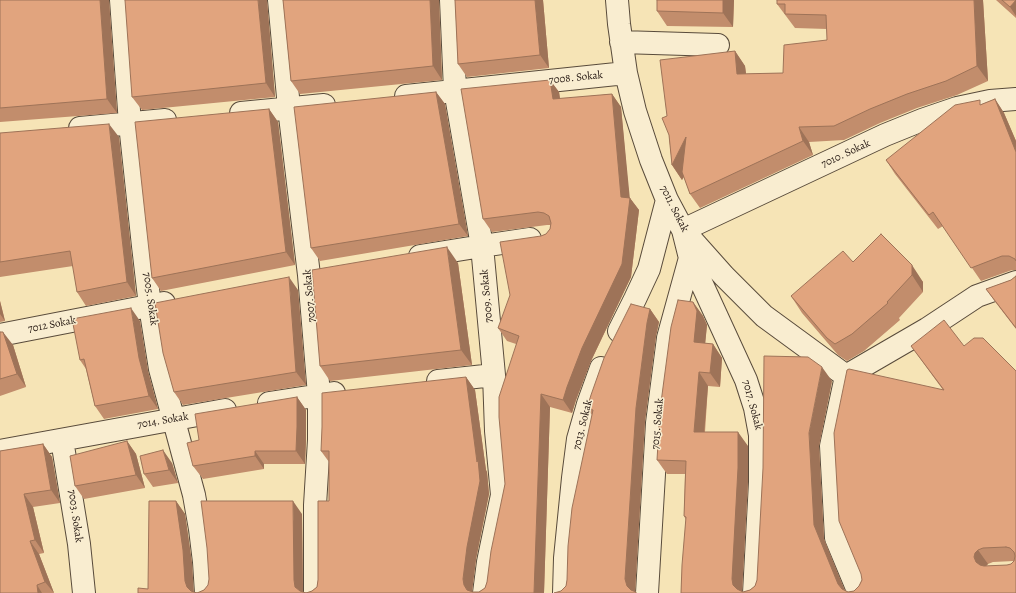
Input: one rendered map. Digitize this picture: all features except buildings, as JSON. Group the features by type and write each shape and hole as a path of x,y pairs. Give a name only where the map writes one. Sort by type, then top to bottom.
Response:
{"street":[{"name":"7005. Sokak","path":"121,0 130,124 150,306 160,369 194,495 200,529 206,593"},
{"name":"7007. Sokak","path":"279,0 289,108 309,275 319,395 319,440 315,505 315,593"},
{"name":"7009. Sokak","path":"451,0 455,90 482,246 494,375 496,430 502,495 488,562 484,593"},
{"name":"7011. Sokak","path":"617,0 626,73 635,111 651,160 683,230 724,276 764,316 846,376"},
{"path":"621,42 718,45"},
{"name":"7008. Sokak","path":"384,98 626,73"},
{"name":"7010. Sokak","path":"683,230 885,135 922,120 957,108 990,101 1016,98"},
{"path":"226,114 344,102"},
{"path":"61,129 186,118"},
{"name":"7013. Sokak","path":"564,593 565,558 572,478 578,439 588,404 602,366 649,269 668,200"},
{"name":"7017. Sokak","path":"683,230 690,258 746,380 755,408 760,435 760,482 754,593"},
{"path":"403,259 548,237"},
{"name":"7015. Sokak","path":"647,593 657,423 668,338 690,258"},
{"path":"859,593 836,538 831,446 846,376 927,329 977,296 1016,282"},
{"name":"7012 Sokak","path":"0,335 180,300"},
{"path":"418,384 494,375"},
{"name":"7014. Sokak","path":"0,451 174,419 319,395 350,392"},
{"name":"7003. Sokak","path":"62,440 79,544 84,593"}]}
